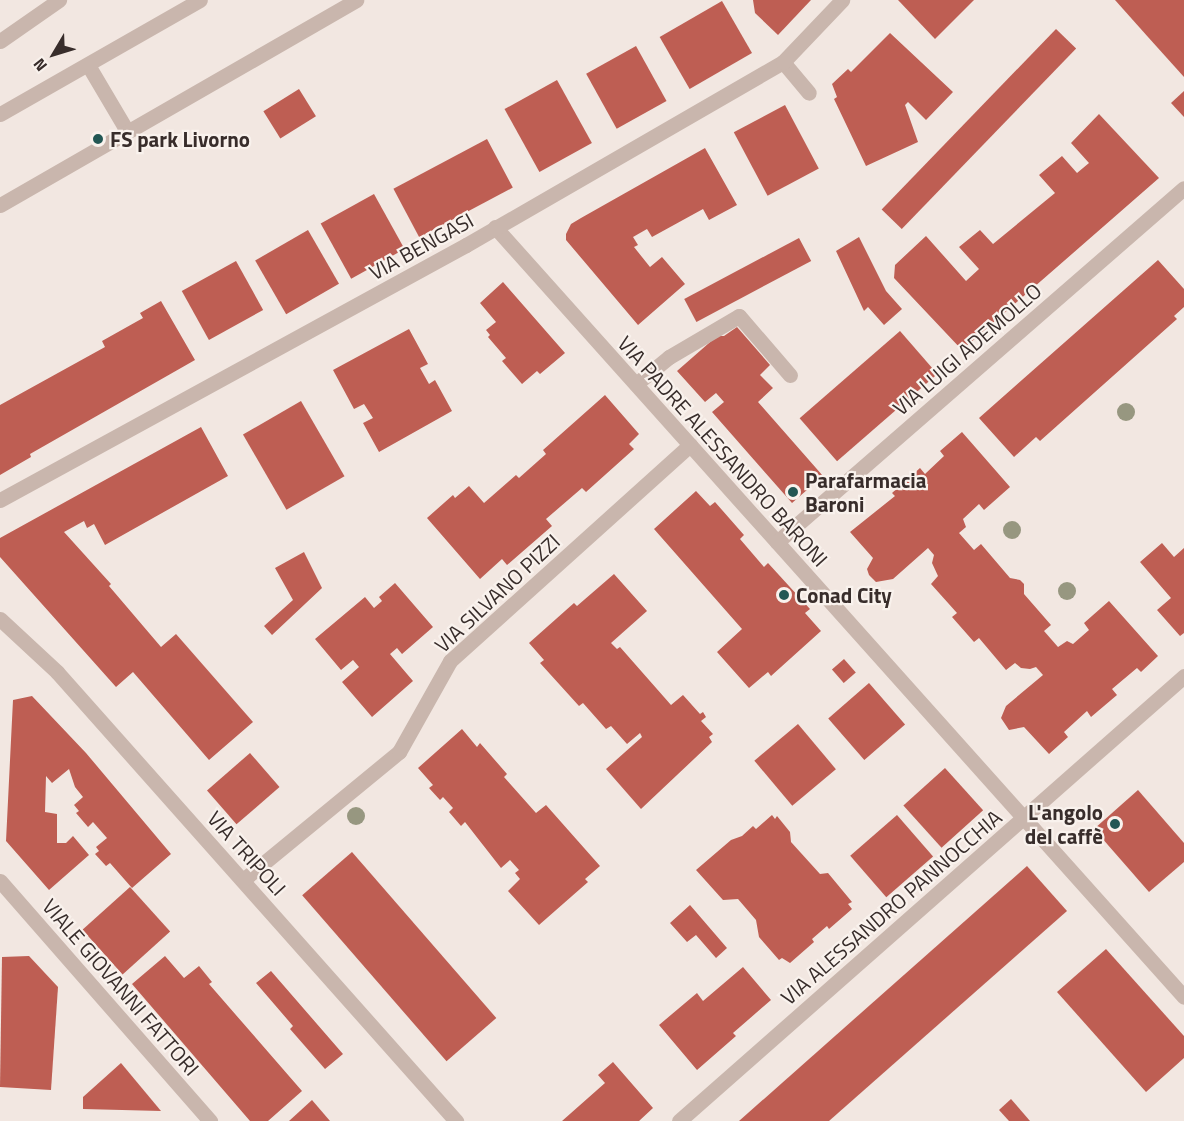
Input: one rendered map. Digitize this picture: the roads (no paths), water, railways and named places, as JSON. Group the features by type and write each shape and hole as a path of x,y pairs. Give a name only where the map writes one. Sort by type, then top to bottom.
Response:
{"street":[{"path":"0,41 59,0"},
{"path":"0,114 200,0"},
{"path":"0,205 357,0"},
{"name":"VIA BENGASI","path":"0,500 495,227 783,62 842,0"},
{"path":"783,62 809,93"},
{"path":"88,65 127,131"},
{"name":"VIA LUIGI ADEMOLLO","path":"777,542 1184,188"},
{"name":"VIA PADRE ALESSANDRO BARONI","path":"495,227 1184,998"},
{"path":"636,384 669,357 739,316 790,375"},
{"name":"VIA SILVANO PIZZI","path":"243,880 399,752 450,661 690,445"},
{"name":"VIA TRIPOLI","path":"0,619 57,672 456,1121"},
{"name":"VIA ALESSANDRO PANNOCCHIA","path":"679,1121 1184,676"},
{"name":"VIALE GIOVANNI FATTORI","path":"0,881 210,1121"}],"place":[{"name":"FS park Livorno","path":"98,139"},
{"name":"Parafarmacia Baroni","path":"793,492"},
{"name":"Conad City","path":"784,595"},
{"name":"L'angolo del caffè","path":"1115,824"}]}
